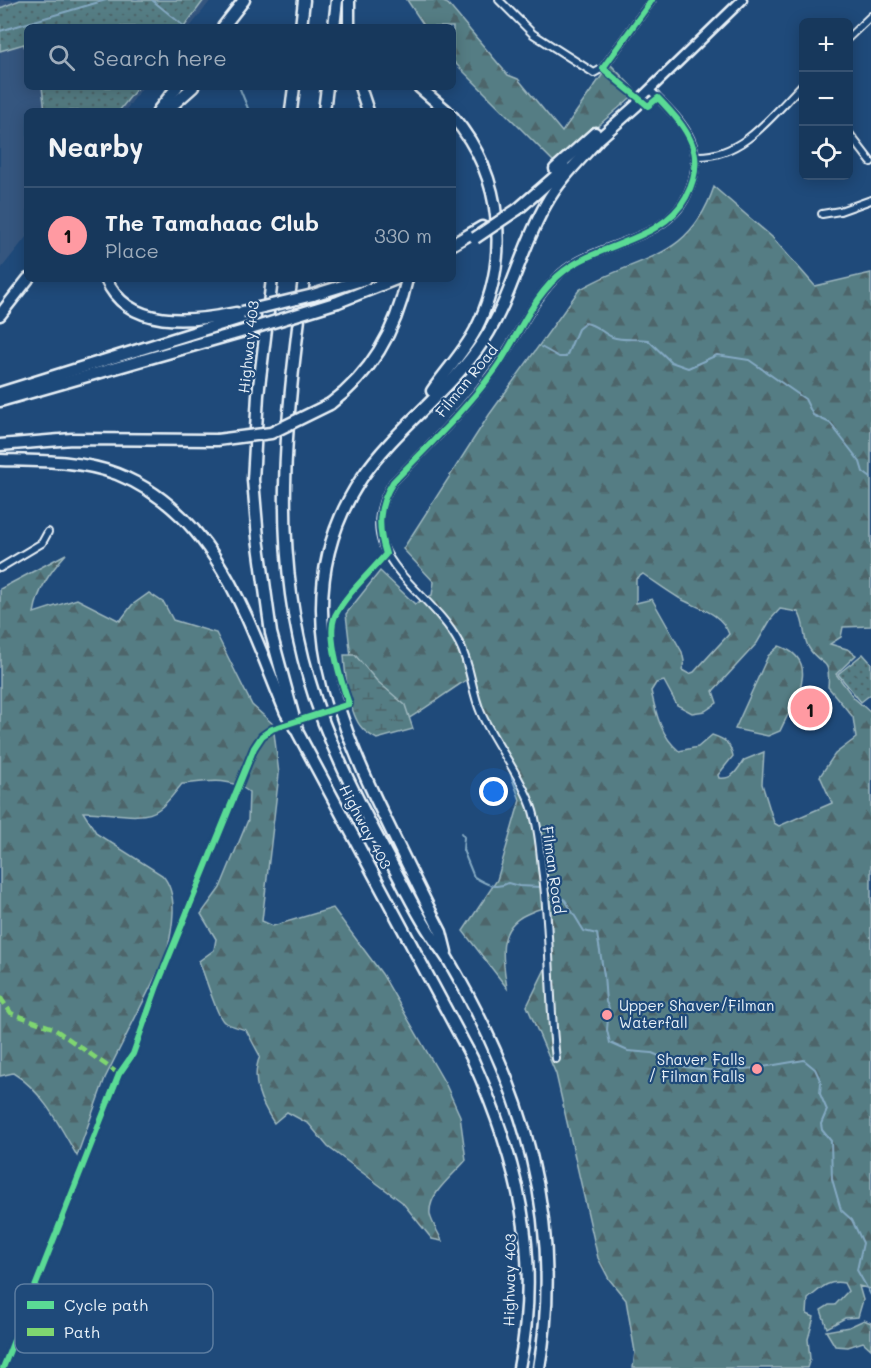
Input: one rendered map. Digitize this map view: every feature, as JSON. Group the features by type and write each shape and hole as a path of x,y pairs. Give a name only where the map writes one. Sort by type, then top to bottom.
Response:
{"highway":[{"path":"225,24 244,0"},
{"path":"301,24 304,0"},
{"path":"334,24 337,0"},
{"path":"349,0 349,24"},
{"path":"160,108 175,90"},
{"path":"169,108 190,90"},
{"path":"291,108 294,90"},
{"path":"324,108 327,90"},
{"path":"361,90 367,108"},
{"path":"422,90 444,108"},
{"path":"456,249 475,238 597,141 637,105 640,99"},
{"path":"456,242 517,205 633,100 640,99"},
{"path":"448,958 441,932 358,760 335,701 322,639 324,577 343,511 361,479 410,420 473,334 490,292 496,266 495,203 492,186 485,165 456,122"},
{"path":"410,420 463,367 484,340 510,292 545,206 558,183 597,141"},
{"path":"0,315 26,282"},
{"path":"108,282 118,298 137,312 163,320 189,321 243,315"},
{"path":"265,282 267,318"},
{"name":"Highway 403","path":"272,282 258,395 253,480 271,633 298,733 472,1058 493,1105 517,1182 527,1239 527,1310 519,1368"},
{"name":"Highway 403","path":"304,282 290,394 284,477 284,546 295,621 308,678 347,782 429,932 448,958 474,1008 519,1106 532,1152 543,1211 548,1269 547,1311 539,1368"},
{"path":"0,393 243,315 355,282"},
{"path":"0,401 244,331 338,302 388,282"},
{"path":"0,445 72,439 217,440 271,433 330,404 350,389 371,365 393,326 406,282"},
{"path":"0,460 56,461 117,474 155,495 189,522 214,554 230,581 286,713 298,733"}],"main road":[{"path":"640,99 742,0"}],"street":[{"path":"499,0 533,34 578,66 594,74 603,68 652,0"},
{"path":"853,34 871,16"},
{"path":"650,90 683,127 697,156 710,156 739,147 799,89"},
{"path":"853,137 871,162"},
{"name":"Filman Road","path":"556,1059 550,1012 548,910 531,805 480,711 467,660 458,640 395,568 386,554 379,523 386,494 393,482 493,372 549,285 577,262 645,232 676,211 686,197 697,156"},
{"path":"822,214 840,211 871,200"},
{"path":"0,568 42,543 48,532"}],"shaded area":[{"path":"0,0 211,0 192,24 24,24 24,90 141,90 127,108 24,108 24,240 0,270"}],"green space":[{"path":"20,0 204,0 186,24 24,24 24,44 0,51 0,8"},
{"path":"407,0 439,0 448,4 508,75 518,79 562,132 610,64 637,92 555,163 456,64 456,24 423,24"},
{"path":"42,90 136,90 121,108 45,108"},
{"path":"714,187 772,237 815,286 871,273 871,626 843,627 841,637 830,644 847,649 856,655 836,674 854,698 871,713 871,1289 859,1286 863,1300 858,1317 845,1318 827,1328 821,1310 829,1305 835,1305 848,1291 844,1283 833,1282 820,1288 808,1299 807,1314 814,1317 808,1339 810,1359 807,1368 633,1368 635,1352 626,1300 609,1279 598,1258 556,1074 527,1006 549,961 550,909 536,910 527,914 510,928 503,946 507,988 463,931 497,880 520,800 500,746 478,711 471,677 394,727 352,666 346,614 380,571 415,604 432,595 434,582 403,549 489,415 579,290 601,278 659,254 690,230 703,212","holes":["643,574 679,598 720,620 729,634 694,672 689,674 682,670 684,661 682,652 652,599 636,603 636,579","780,609 798,612 809,648 828,670 828,687 853,717 856,738 835,754 820,776 832,803 779,826 774,823 762,784 764,752 744,760 731,776 719,778 718,775 733,756 728,745 724,740 712,735 698,747 679,751 664,731 657,716 651,691 656,683 664,681 677,705 692,713 705,711 717,703 713,691 757,643 771,619"]},
{"path":"66,554 46,581 38,596 34,613 77,599 120,621 132,605 149,593 164,603 173,620 216,633 252,705 273,724 279,774 262,921 273,926 333,908 382,974 446,1085 460,1116 466,1160 437,1192 430,1206 431,1217 442,1241 432,1239 402,1202 328,1147 309,1124 287,1112 274,1123 258,1091 256,1074 260,1056 246,1030 232,1026 221,1019 199,961 214,950 216,939 201,914 220,888 248,820 249,792 233,784 208,781 182,784 162,807 143,815 83,812 97,834 162,875 171,892 173,913 166,956 105,1078 77,1156 50,1110 33,1089 13,1073 0,1076 0,589"},
{"path":"779,646 792,653 800,662 803,672 797,695 780,731 768,736 735,729 768,656"},
{"path":"863,654 871,663 871,694 861,702 838,674"},
{"path":"344,655 355,655 377,681 405,705 413,729 377,739 364,730 351,704"},
{"path":"864,1320 871,1323 871,1349 863,1342 848,1347 835,1346 826,1331 849,1327"}],"waterway":[{"path":"0,31 106,0"},
{"path":"152,0 181,24"},
{"path":"240,90 248,108"},
{"path":"541,347 559,357 566,357 578,329 585,323 612,337 648,340 671,362 688,368 717,355 749,360 805,399 813,415 830,423 860,462 863,472 871,478"},
{"path":"461,833 464,837 463,850 474,877 495,886 508,883 541,887"},
{"path":"552,891 565,900 584,931 597,934 606,1002 609,1008 607,1030 610,1043 628,1051 652,1053 685,1067 716,1071 757,1068 804,1060 815,1069 821,1082 820,1094 827,1110 821,1124 822,1130 831,1141 832,1179 841,1210 852,1220 863,1243 857,1270 871,1295"}],"marked path":[{"path":"0,997 11,1013 53,1028 119,1074"}],"cycle path":[{"path":"36,1284 119,1074 133,1054 157,986 254,748 262,736 272,729 349,704 336,660 332,635 333,625 335,616 346,599 386,554 381,535 380,517 384,500 393,482 483,386 534,305 553,281 579,262 662,223 676,212 686,197 693,182 695,168 695,155 686,131 658,98 648,106 603,68 652,0"},
{"path":"3,1368 15,1338"}],"place":[{"name":"The Tamahaac Club","path":"810,708"},
{"name":"Upper Shaver/Filman Waterfall","path":"607,1015"},
{"name":"Shaver Falls / Filman Falls","path":"757,1069"}]}
